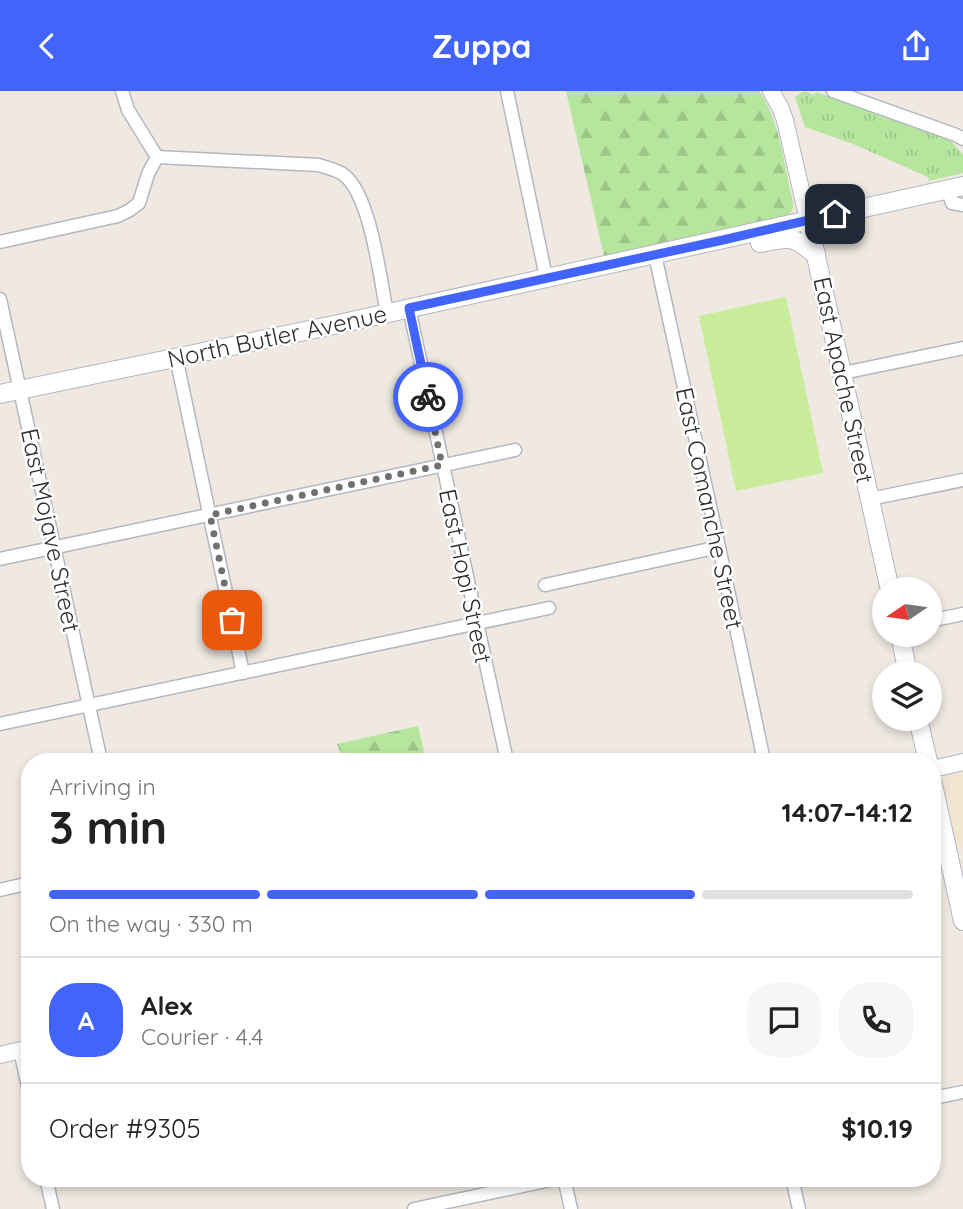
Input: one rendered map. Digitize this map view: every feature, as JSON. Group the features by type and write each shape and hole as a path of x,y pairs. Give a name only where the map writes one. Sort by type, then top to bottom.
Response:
{"main road":[{"name":"North Butler Avenue","path":"0,394 387,313 955,188"},
{"name":"East Apache Street","path":"808,220 887,577"},
{"path":"723,240 750,245 791,238 816,255"},
{"path":"921,731 926,753"},
{"path":"941,854 963,921"}],"street":[{"path":"122,91 128,110 157,157"},
{"path":"507,91 546,277"},
{"path":"833,91 963,139"},
{"name":"East Apache Street","path":"773,92 787,127 808,220"},
{"path":"0,242 130,211 139,203 148,174 157,157"},
{"path":"157,157 319,165 344,175 359,193 367,215 387,313"},
{"path":"955,188 952,203 963,205"},
{"name":"East Comanche Street","path":"654,255 762,753"},
{"name":"East Mojave Street","path":"0,299 99,753"},
{"name":"East Hopi Street","path":"409,308 505,753"},
{"path":"843,373 963,348"},
{"path":"176,358 243,673"},
{"path":"0,559 515,450"},
{"path":"870,499 963,480"},
{"path":"545,585 719,547"},
{"path":"0,724 549,608"},
{"path":"942,618 963,614"},
{"path":"941,767 963,762"},
{"path":"0,890 21,885"},
{"path":"0,1055 21,1050"},
{"path":"941,1096 963,1092"},
{"path":"48,1187 52,1209"},
{"path":"414,1209 519,1187"},
{"path":"565,1187 571,1209"},
{"path":"794,1187 799,1209"}],"shaded area":[{"path":"963,772 963,847 957,849 942,782 947,775"}],"green space":[{"path":"566,91 759,91 772,115 781,144 793,202 792,211 780,218 604,256"},
{"path":"804,91 814,95 816,92 951,141 963,155 963,173 929,181 928,177 853,144 805,127 795,97"},
{"path":"786,297 823,473 736,491 699,316"},
{"path":"418,726 424,753 341,753 337,744"}],"way so far":[{"path":"232,620 210,515 442,465 428,397"}],"route":[{"path":"428,397 409,308 835,214"}]}
